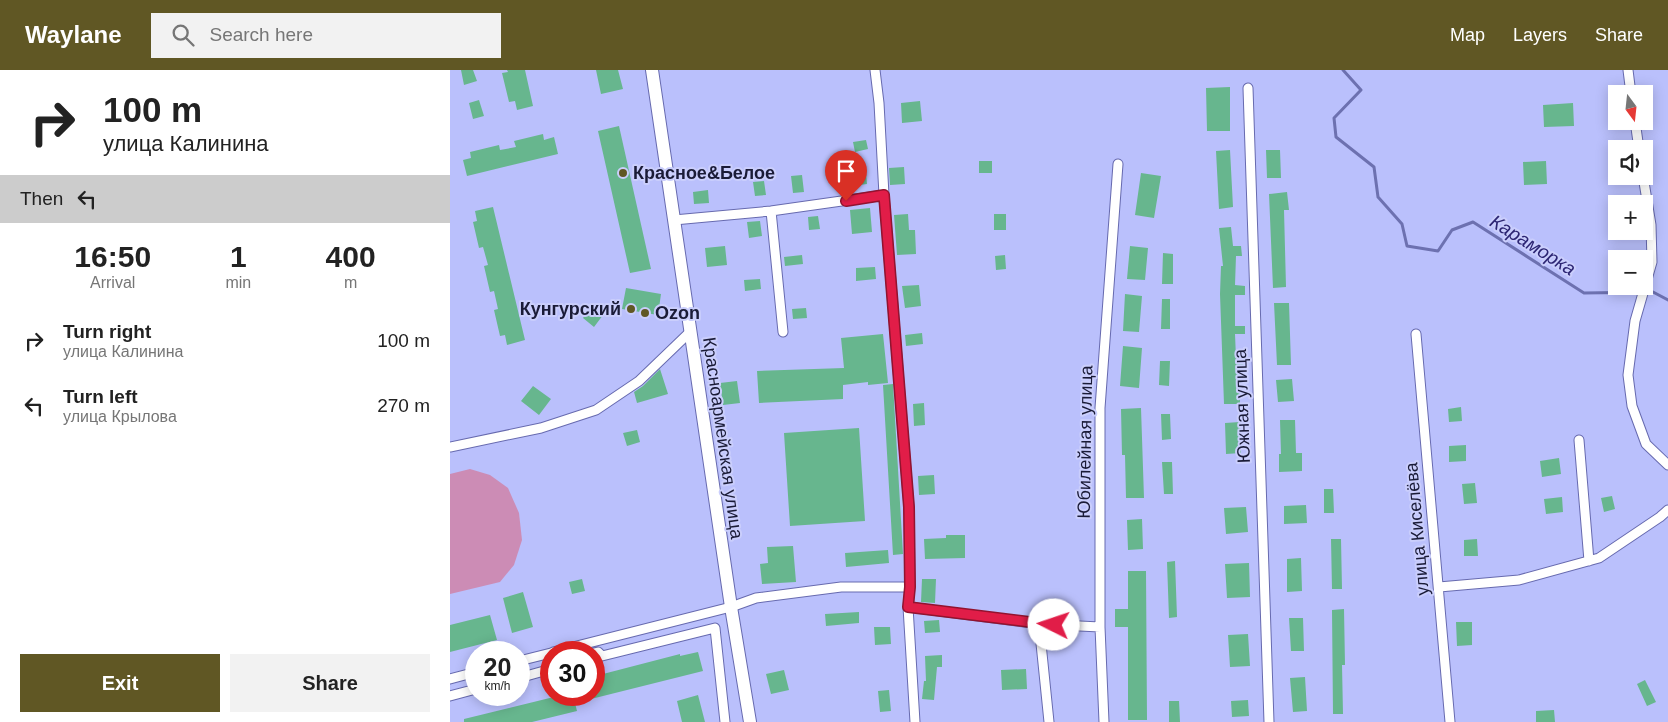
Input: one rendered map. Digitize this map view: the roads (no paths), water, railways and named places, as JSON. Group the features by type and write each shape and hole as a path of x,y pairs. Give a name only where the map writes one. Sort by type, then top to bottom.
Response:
{"street":[{"name":"Красноармейская улица","path":"652,70 730,607 750,722"},
{"path":"875,70 909,507 910,587 908,607 915,722"},
{"path":"1628,70 1630,85"},
{"name":"Южная улица","path":"1248,88 1269,722"},
{"name":"Юбилейная улица","path":"1104,722 1100,627 1100,408 1118,164"},
{"path":"1644,185 1651,225 1652,262 1635,321 1628,375 1632,406 1646,444 1668,465"},
{"path":"674,220 771,212 884,195"},
{"path":"771,212 784,332"},
{"path":"450,447 541,428 596,410 639,381 690,332"},
{"name":"улица Киселёва","path":"1416,334 1450,722"},
{"path":"1579,440 1589,561"},
{"path":"1438,586 1519,580 1599,558 1668,510"},
{"path":"598,641 730,607 756,598 841,587 910,587"},
{"path":"908,607 1039,624 1100,627"},
{"path":"1039,624 1049,722"},
{"path":"605,655 715,628 725,722"},
{"path":"450,679 465,675"},
{"path":"450,696 465,692"}],"waterway":[{"name":"Караморка","path":"1343,70 1361,90 1334,118 1336,137 1374,167 1378,197 1402,224 1407,246 1438,251 1452,230 1473,222 1584,293 1653,292 1668,300"}],"place":[{"name":"Красное&Белое","path":"623,173"},
{"name":"Кунгурский","path":"631,309"},
{"name":"Ozon","path":"645,313"}]}
